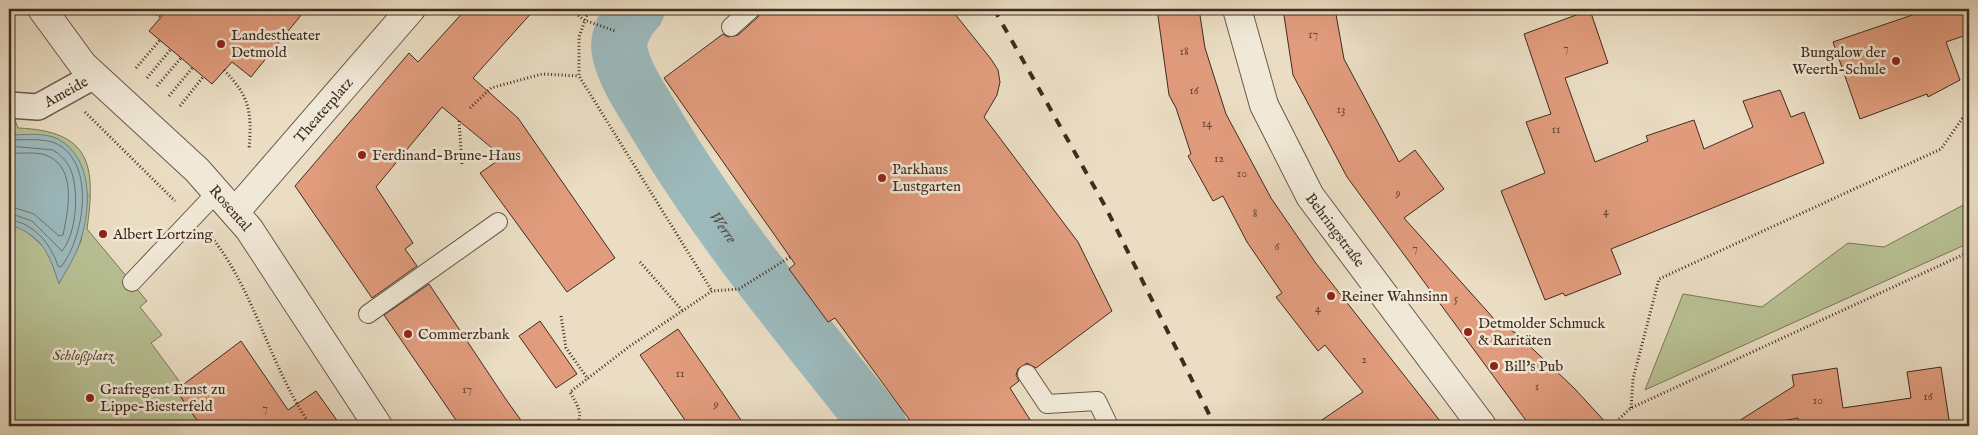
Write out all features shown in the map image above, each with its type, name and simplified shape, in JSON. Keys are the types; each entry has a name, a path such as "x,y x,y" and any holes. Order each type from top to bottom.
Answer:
{"street":[{"name":"Theaterplatz","path":"226,202 411,9"},
{"name":"Behringstraße","path":"1236,9 1264,105 1310,196 1482,426"},
{"name":"Rosental","path":"48,12 83,65 197,170 261,245 378,426"},
{"name":"Ameide","path":"9,105 38,107 94,76"}],"lane":[{"path":"731,27 751,9"},
{"path":"132,282 192,218 226,202"},
{"path":"368,314 498,222"},
{"path":"1028,374 1047,404 1097,401 1109,426"}],"path":[{"path":"147,9 161,17"},
{"path":"570,9 584,20 614,31"},
{"path":"589,9 579,37 579,76 712,290"},
{"path":"136,68 160,40"},
{"path":"147,78 171,49"},
{"path":"158,86 181,58"},
{"path":"169,96 193,67"},
{"path":"224,70 239,86 250,107 251,124 248,153"},
{"path":"470,108 491,88 542,74 579,76"},
{"path":"180,106 204,77"},
{"path":"65,92 211,235 234,267 293,401 311,426"},
{"path":"1631,408 1634,379 1659,279 1941,149 1969,109"},
{"path":"459,121 462,164"},
{"path":"1611,426 1631,408 1969,252"},
{"path":"576,426 580,419 580,409 570,392 712,290 740,289 790,257"},
{"path":"640,262 682,310"},
{"path":"561,316 566,348 588,379"}],"green space":[{"name":"Schloßplatz","path":"9,114 13,114 18,128 61,136 74,144 83,156 88,170 90,187 87,229 147,301 140,307 162,335 151,343 182,385 176,390 201,426 9,426 9,224 25,230 48,251 59,283 81,241 88,195 58,139 47,136 9,135"},
{"path":"1969,202 1969,243 1645,390 1683,294 1762,307 1848,243 1884,247"}],"water":[{"path":"9,135 40,135 58,139 69,147 78,158 83,171 86,184 87,213 77,251 59,284 43,247 30,234 9,224"}],"building":[{"name":"Landestheater Detmold","path":"168,9 306,9 251,77 232,62 212,84 149,31"},
{"name":"Ferdinand-Brune-Haus","path":"466,9 535,9 473,78 518,118 615,258 567,292 480,173 503,157 442,107 376,187 413,243 405,249 417,266 372,298 295,186 409,53 418,62"},
{"name":"Parkhaus Lustgarten","path":"761,9 951,9 991,59 998,70 1000,82 997,95 984,117 1078,242 1112,311 1036,368 1027,363 1018,369 1016,375 1019,381 1010,388 1034,426 914,426 835,318 828,322 789,269 795,264 664,78 723,34 728,37 738,35 758,17"},
{"path":"1157,9 1199,9 1205,48 1226,114 1271,198 1315,262 1444,426 1313,426 1363,392 1325,345 1318,351 1276,297 1282,293 1247,242 1223,196 1213,201 1188,156 1191,154 1176,108 1169,95"},
{"path":"1283,9 1335,9 1344,59 1399,162 1415,150 1444,189 1404,218 1495,320 1517,334 1574,388 1609,426 1530,426 1347,177 1293,75"},
{"name":"Bungalow der Weerth-Schule","path":"1930,9 1969,9 1969,34 1946,42 1960,80 1928,97 1927,94 1860,119 1833,42"},
{"path":"1590,10 1608,63 1565,78 1595,162 1648,141 1646,136 1694,120 1704,149 1753,127 1743,101 1780,90 1791,117 1804,112 1824,163 1611,249 1621,274 1565,296 1563,293 1545,300 1501,191 1545,173 1526,122 1551,114 1524,34"},
{"path":"429,284 525,426 460,426 384,315"},
{"path":"540,321 577,374 556,388 519,336"},
{"path":"678,329 745,426 689,426 640,355"},
{"path":"241,341 288,410 316,391 341,426 201,426 176,390"},
{"path":"1941,367 1950,426 1800,426 1798,418 1755,426 1731,426 1794,386 1792,375 1837,368 1843,408 1911,398 1907,372"}],"waterway":[{"name":"Werre","path":"637,9 623,29 619,47 626,72 636,91 682,166 735,242 879,426"}],"railway":[{"path":"994,9 1105,206 1215,426"}],"place":[{"name":"Landestheater Detmold","path":"221,44"},
{"name":"Bungalow der Weerth-Schule","path":"1896,61"},
{"name":"Ferdinand-Brune-Haus","path":"362,155"},
{"name":"Parkhaus Lustgarten","path":"882,178"},
{"name":"Albert Lortzing","path":"103,234"},
{"name":"Reiner Wahnsinn","path":"1331,296"},
{"name":"Detmolder Schmuck & Raritäten","path":"1468,332"},
{"name":"Commerzbank","path":"408,334"},
{"name":"Bill's Pub","path":"1494,366"},
{"name":"Grafregent Ernst zu Lippe-Biesterfeld","path":"90,398"}]}
